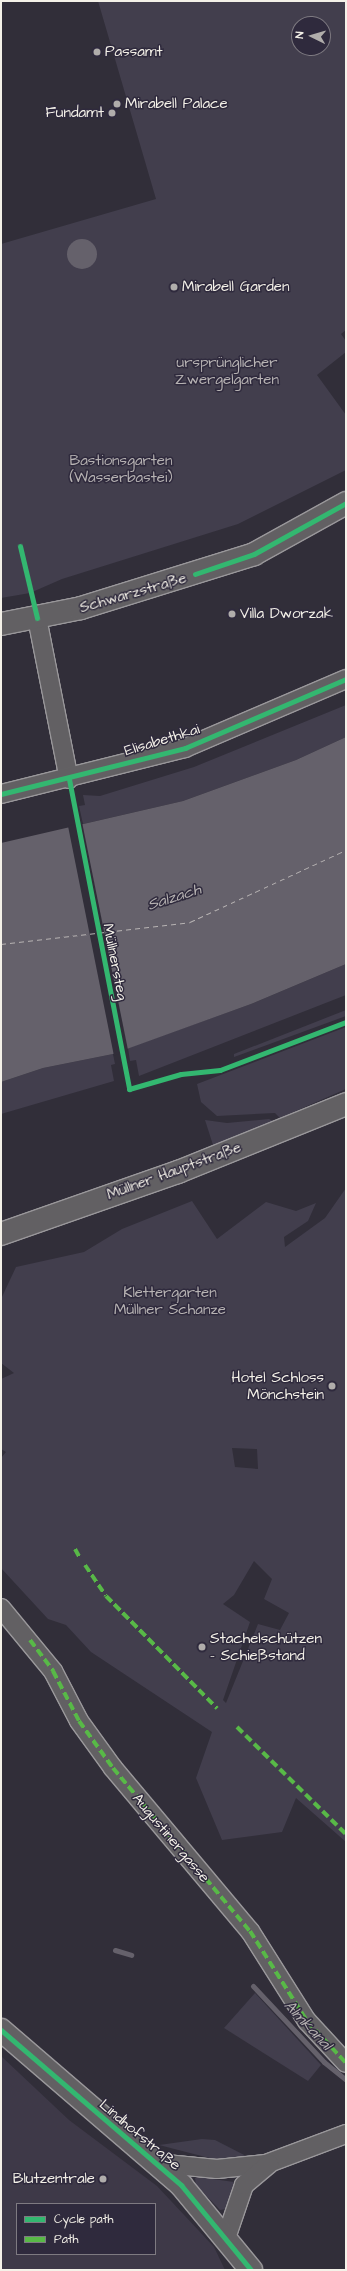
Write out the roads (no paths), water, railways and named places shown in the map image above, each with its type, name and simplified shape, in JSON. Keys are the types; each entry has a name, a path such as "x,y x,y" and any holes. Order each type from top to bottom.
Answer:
{"street":[{"name":"Schwarzstraße","path":"1,624 36,618 109,601 254,554 346,503"},
{"path":"36,618 69,779"},
{"name":"Elisabethkai","path":"1,794 69,779 185,748 346,679"},
{"name":"Müllner Hauptstraße","path":"1,1234 178,1172 346,1104"},
{"name":"Augustinergasse","path":"1,1608 30,1640 52,1671 79,1721 113,1768 250,1931 307,2021 346,2063"},
{"name":"Lindhofstraße","path":"1,2030 181,2185 251,2270"},
{"path":"156,2163 217,2169 272,2162 346,2134"},
{"path":"226,2238 244,2185 272,2162"}],"water":[{"path":"82,239 88,240 96,248 96,260 88,268 82,269 76,268 68,260 67,254 68,248 76,240"},
{"name":"Salzach","path":"346,737 346,964 251,1004 113,1054 43,1068 1,1082 1,843 183,801 296,760"}],"waterway":[{"name":"Almkanal","path":"115,1950 131,1955"},
{"name":"Almkanal","path":"253,1986 324,2062 346,2080"}],"place":[{"name":"Passamt","path":"97,52"},
{"name":"Mirabell Palace","path":"117,104"},
{"name":"Fundamt","path":"112,113"},
{"name":"Mirabell Garden","path":"174,287"},
{"name":"Villa Dworzak","path":"232,614"},
{"name":"Hotel Schloss Mönchstein","path":"332,1386"},
{"name":"Stachelschützen - Schießstand","path":"202,1647"},
{"name":"Blutzentrale","path":"103,2179"}],"park label":[{"name":"ursprünglicher Zwergelgarten","path":"227,370"},
{"name":"Bastionsgarten (Wasserbastei)","path":"121,468"},
{"name":"Klettergarten Müllner Schanze","path":"170,1300"}]}
